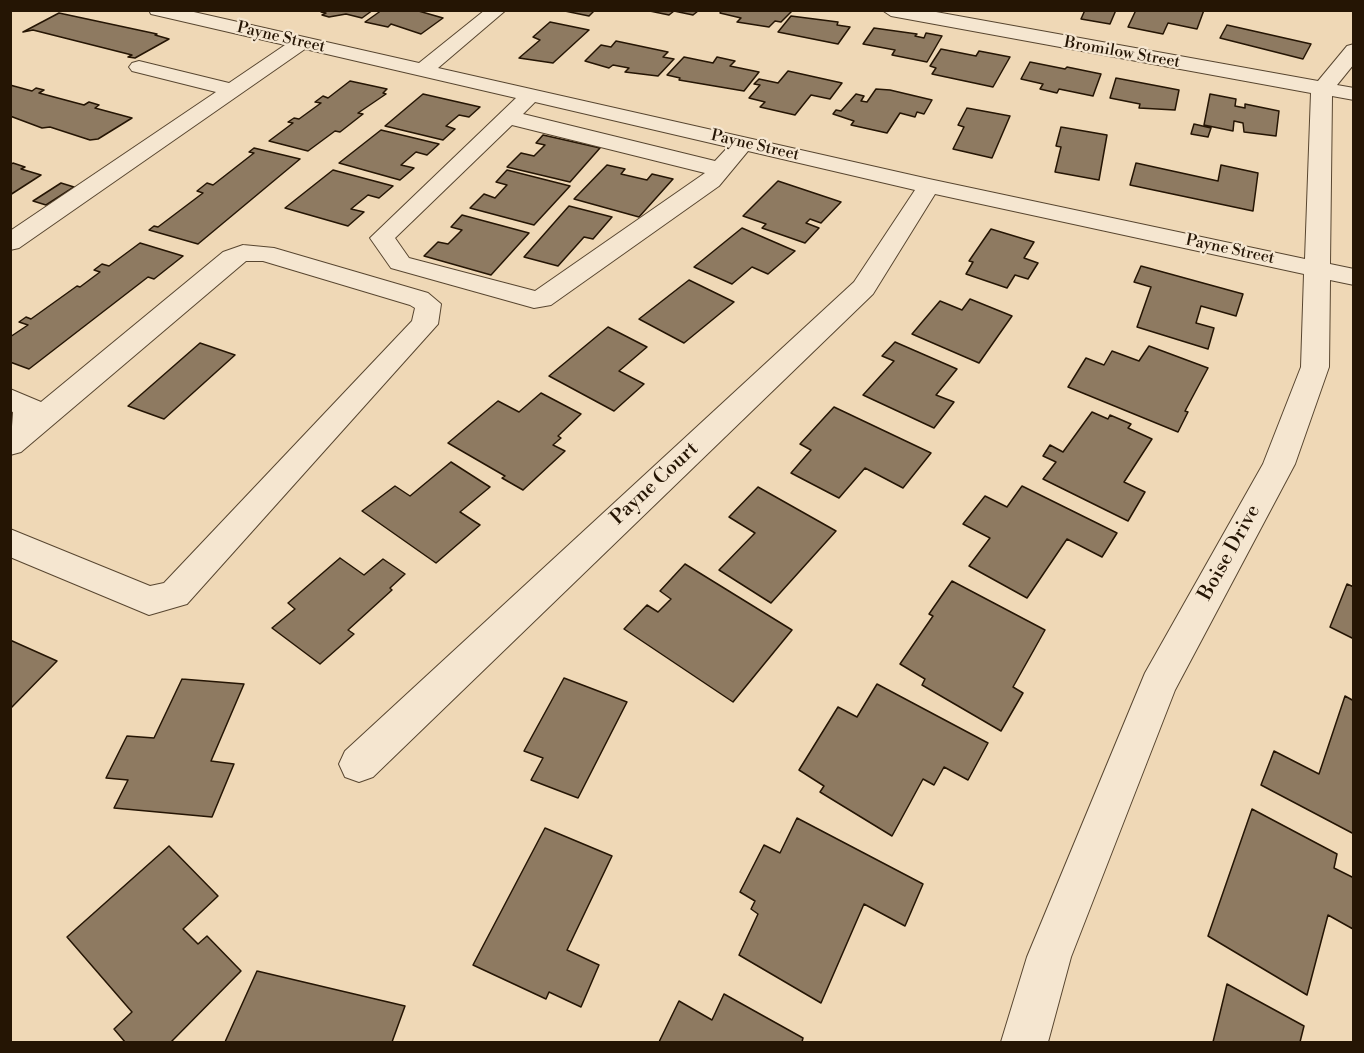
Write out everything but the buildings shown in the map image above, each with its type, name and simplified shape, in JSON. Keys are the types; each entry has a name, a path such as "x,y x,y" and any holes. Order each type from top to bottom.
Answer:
{"street":[{"name":"Payne Street","path":"158,10 929,186 1353,277"},
{"path":"423,70 497,10"},
{"name":"Bromilow Street","path":"891,10 1338,92"},
{"path":"10,243 301,43"},
{"path":"1338,92 1353,50"},
{"path":"139,67 232,90"},
{"name":"Boise Drive","path":"1025,1042 1049,957 1158,685 1279,464 1315,368 1316,269 1338,92"},
{"path":"531,95 385,234 382,238 400,263 534,300 542,299 711,181 743,143"},
{"path":"507,117 722,170"},
{"name":"Payne Court","path":"359,764 864,288 929,186"},
{"path":"10,542 149,601 175,594 424,324 428,304 419,298 265,253 243,253 232,257 15,436"},
{"path":"10,399 28,406 15,436"}]}
